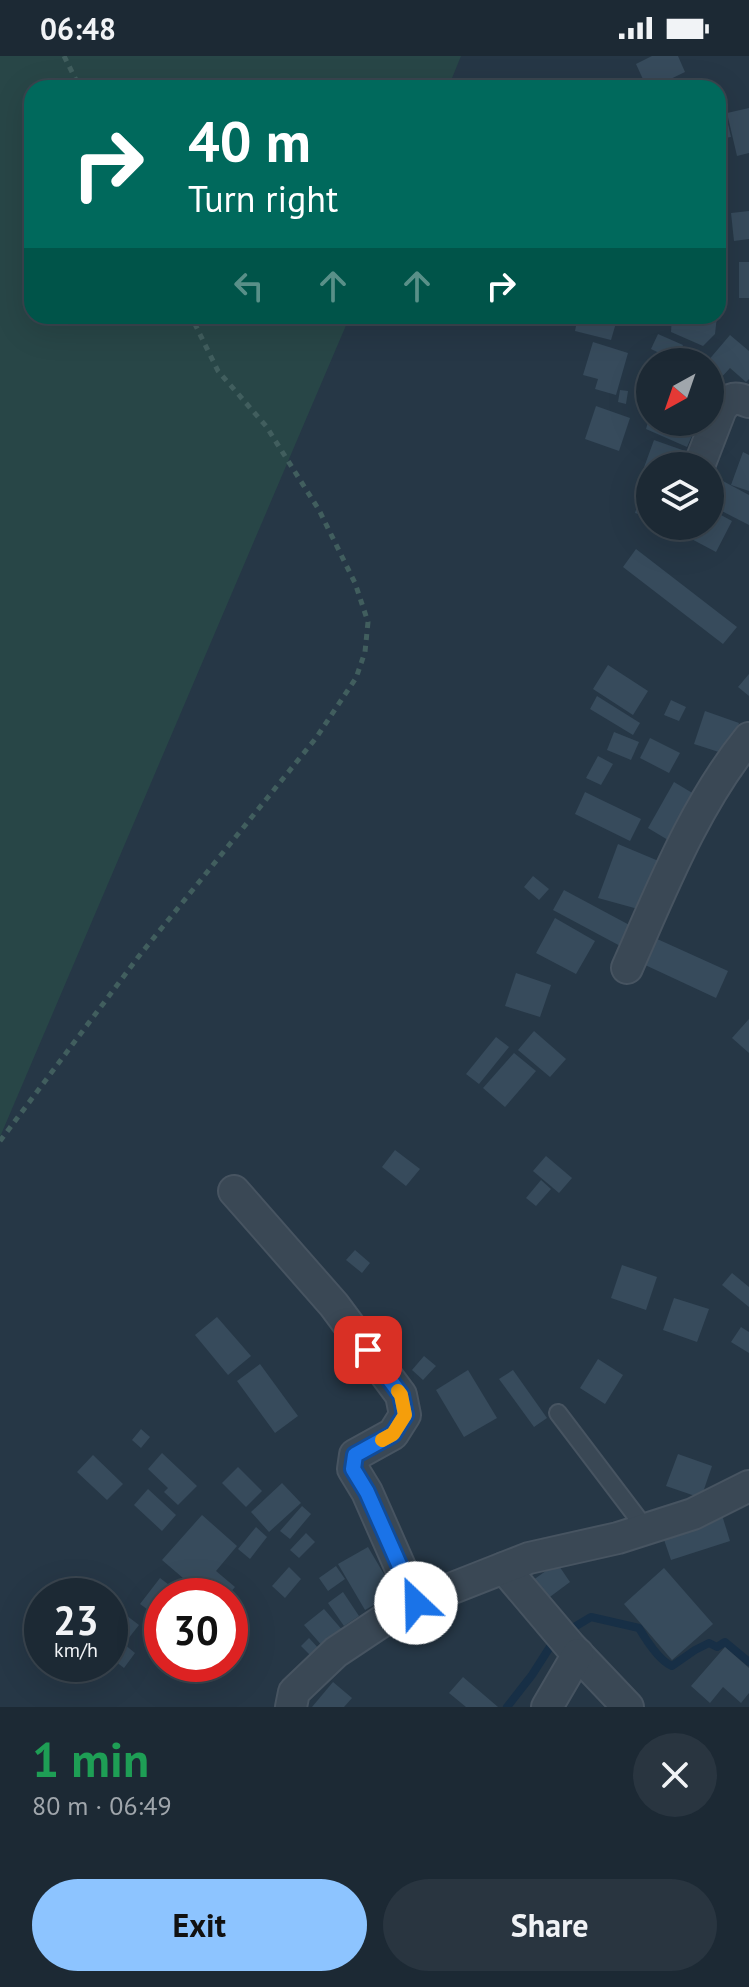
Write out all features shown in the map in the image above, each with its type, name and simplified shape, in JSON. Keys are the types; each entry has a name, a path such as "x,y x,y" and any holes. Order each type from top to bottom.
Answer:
{"street":[{"path":"704,452 727,401 736,398 749,402"},
{"path":"627,968 679,852 708,799 749,738"},
{"path":"234,1191 334,1305 401,1395 405,1415 393,1434 355,1455 353,1469 367,1492 416,1603"},
{"path":"291,1707 294,1692 336,1652 402,1608 529,1558 618,1538 693,1514 749,1486"},
{"path":"504,1568 628,1707"},
{"path":"547,1707 567,1642"}],"lane":[{"path":"558,1413 646,1529"}],"path":[{"path":"64,56 76,80"},
{"path":"0,1141 139,956 316,738 356,678 365,652 368,622 355,583 319,510 266,426 218,371 195,324"}],"green space":[{"path":"0,56 461,56 451,80 24,80 24,324 347,324 0,1137"}],"building":[{"path":"652,56 678,56 685,72 668,80 643,80 636,64"},
{"path":"749,108 749,153 737,156 727,113"},
{"path":"726,116 731,137 726,138"},
{"path":"749,211 749,239 734,241 731,213"},
{"path":"739,262 749,262 749,298 739,298"},
{"path":"576,324 616,324 611,340 575,331"},
{"path":"672,324 716,324 715,334 703,346 671,332"},
{"path":"658,334 683,345 682,348 651,348"},
{"path":"730,335 749,351 749,379 746,382 730,368 724,375 724,348 719,348"},
{"path":"593,342 628,353 616,395 595,389 598,379 583,375"},
{"path":"620,390 628,391 626,404 618,402"},
{"path":"596,406 630,418 619,451 585,439"},
{"path":"662,436 692,436 687,447"},
{"path":"654,440 688,452 650,452"},
{"path":"743,452 749,455 749,491 731,485"},
{"path":"724,482 749,495 749,525 724,512"},
{"path":"724,517 732,521 724,536"},
{"path":"693,540 722,540 716,552"},
{"path":"636,549 737,627 723,644 623,567"},
{"path":"608,665 648,691 633,715 593,689"},
{"path":"749,674 749,696 738,687"},
{"path":"597,696 640,723 633,735 590,709"},
{"path":"671,700 686,707 679,721 664,715"},
{"path":"705,711 739,723 728,755 694,744"},
{"path":"614,732 639,742 631,760 607,750"},
{"path":"650,738 680,753 669,773 640,758"},
{"path":"598,756 613,764 601,785 586,778"},
{"path":"674,782 699,797 673,843 648,828"},
{"path":"585,792 641,819 630,841 575,814"},
{"path":"618,844 661,862 638,909 598,898"},
{"path":"533,876 549,889 539,900 524,887"},
{"path":"564,890 635,928 624,948 553,910"},
{"path":"555,918 595,941 576,974 536,953"},
{"path":"655,938 728,971 716,998 643,964"},
{"path":"516,973 551,985 540,1017 505,1006"},
{"path":"749,1019 749,1053 732,1038"},
{"path":"534,1031 566,1059 550,1077 518,1050"},
{"path":"496,1037 509,1047 479,1084 466,1074"},
{"path":"514,1053 536,1071 505,1107 483,1088"},
{"path":"395,1150 420,1169 406,1186 382,1167"},
{"path":"546,1156 572,1178 559,1193 533,1171"},
{"path":"541,1180 551,1189 536,1206 526,1198"},
{"path":"355,1250 370,1263 362,1273 346,1260"},
{"path":"622,1265 657,1277 646,1310 611,1298"},
{"path":"732,1273 749,1287 749,1307 722,1285"},
{"path":"674,1298 709,1309 697,1342 663,1330"},
{"path":"217,1317 251,1356 228,1375 195,1335"},
{"path":"741,1327 749,1332 749,1353 731,1342"},
{"path":"424,1356 436,1366 423,1380 412,1370"},
{"path":"598,1359 623,1375 605,1404 580,1388"},
{"path":"260,1364 298,1416 275,1433 237,1381"},
{"path":"468,1370 497,1418 464,1437 436,1390"},
{"path":"513,1370 547,1418 534,1427 499,1379"},
{"path":"141,1429 150,1437 141,1448 132,1440"},
{"path":"162,1453 197,1486 178,1505 164,1492 168,1488 148,1469"},
{"path":"678,1454 712,1466 701,1498 666,1486"},
{"path":"93,1455 123,1484 107,1500 77,1472"},
{"path":"238,1467 262,1491 246,1507 222,1483"},
{"path":"282,1483 301,1503 269,1532 251,1512"},
{"path":"148,1489 176,1515 162,1531 134,1505"},
{"path":"302,1506 311,1514 290,1539 280,1531"},
{"path":"202,1515 237,1546 216,1571 224,1578 183,1578 162,1560"},
{"path":"722,1515 730,1541 671,1560 662,1534"},
{"path":"256,1527 267,1537 250,1559 238,1549"},
{"path":"306,1533 315,1542 299,1558 290,1550"},
{"path":"368,1547 395,1593 365,1610 338,1564"},
{"path":"557,1563 570,1582 543,1602 529,1583"},
{"path":"336,1566 345,1579 328,1591 319,1578"},
{"path":"289,1567 301,1579 285,1598 272,1586"},
{"path":"664,1568 713,1624 672,1660 624,1604"},
{"path":"343,1592 359,1616 344,1626 328,1603"},
{"path":"324,1609 344,1632 324,1648 304,1625"},
{"path":"128,1617 139,1625 128,1639"},
{"path":"309,1638 321,1651 313,1658 301,1646"},
{"path":"128,1647 135,1653 128,1663"},
{"path":"725,1647 749,1668 749,1693 741,1703 723,1687 710,1703 691,1686"},
{"path":"463,1677 498,1707 466,1707 449,1693"},
{"path":"333,1682 352,1698 344,1707 312,1707"}],"waterway":[{"path":"566,1632 591,1617 639,1628 658,1655 672,1666 709,1643 717,1647 725,1642 749,1662"},
{"path":"507,1707 555,1639"}],"slow traffic":[{"path":"382,1440 393,1434 405,1415 398,1391"}],"route":[{"path":"368,1350 401,1395 405,1415 393,1434 355,1455 353,1469 367,1492 416,1603"}]}
